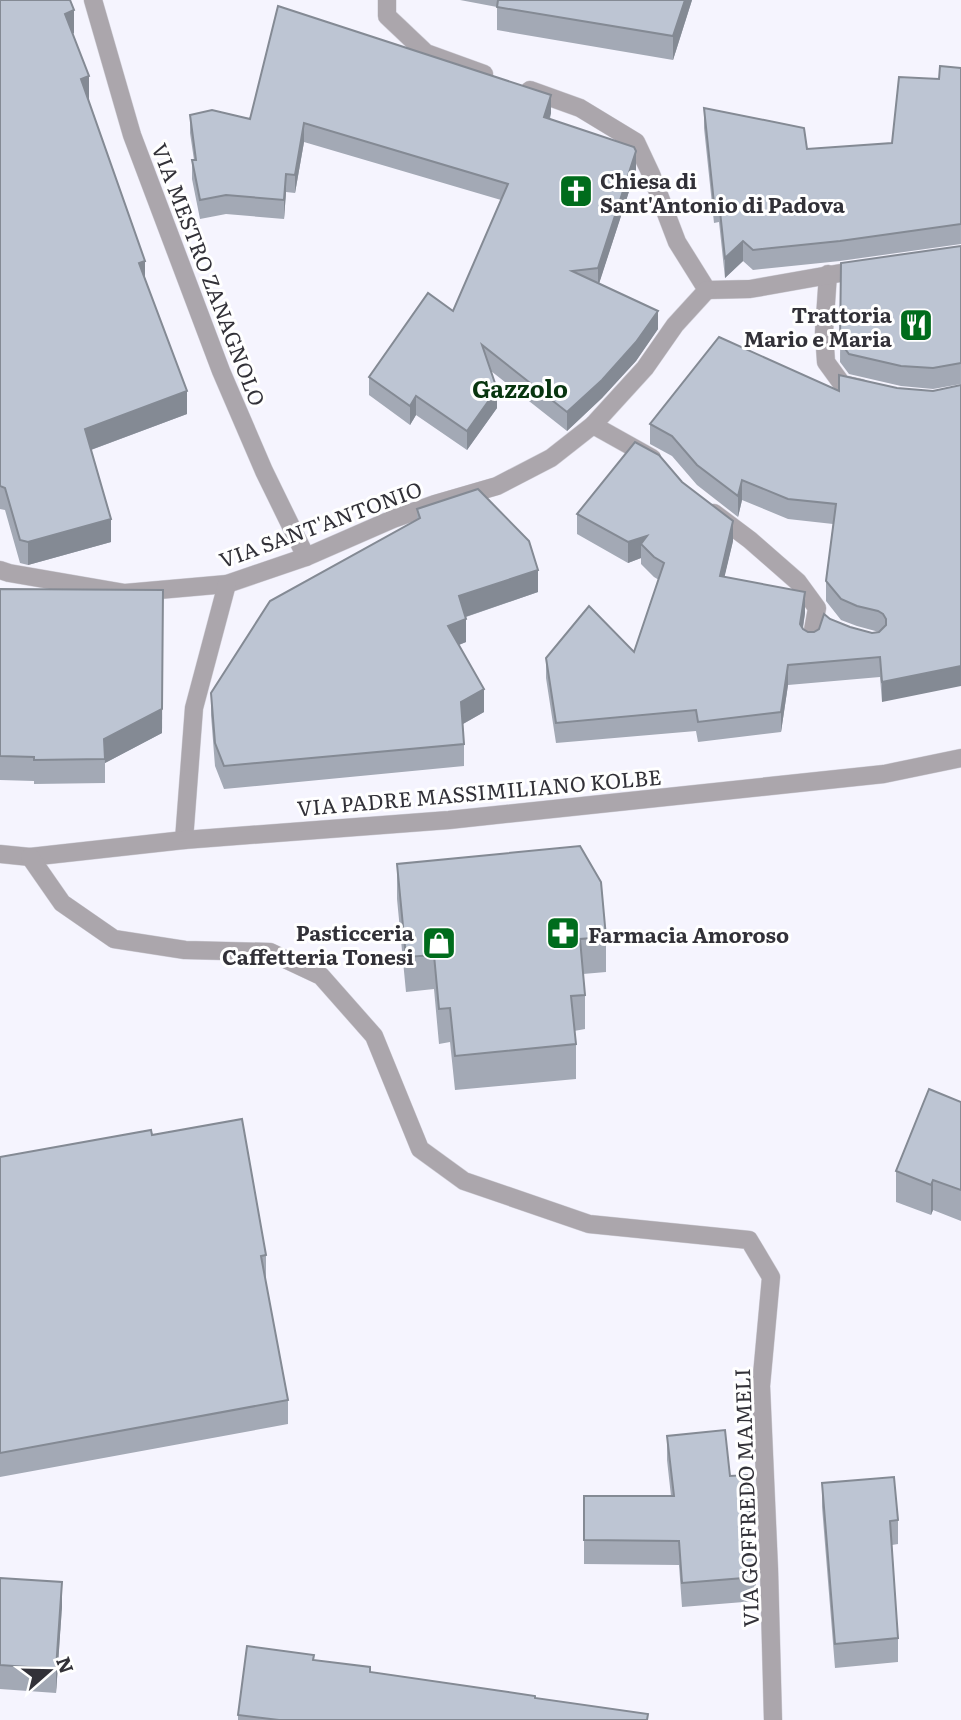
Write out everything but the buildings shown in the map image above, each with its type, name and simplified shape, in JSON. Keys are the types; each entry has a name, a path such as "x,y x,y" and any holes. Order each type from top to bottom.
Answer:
{"street":[{"name":"VIA MESTRO ZANAGNOLO","path":"93,0 132,135 221,371 264,471 306,556"},
{"path":"387,0 387,16 426,53 580,108 636,142 677,242 708,290 750,289 875,267"},
{"path":"828,274 825,362 842,384 876,392"},
{"name":"VIA SANT'ANTONIO","path":"0,570 125,593 227,584 306,556 393,519 497,486 551,458 593,425 645,368 675,325 708,290"},
{"path":"593,425 666,466"},
{"path":"699,501 750,540 798,582 834,629"},
{"path":"184,840 194,708 227,584"},
{"path":"811,641 817,608"},
{"name":"VIA PADRE MASSIMILIANO KOLBE","path":"0,854 30,857 184,840 449,820 884,774 961,758"},
{"name":"VIA GOFFREDO MAMELI","path":"30,857 62,903 114,939 185,950 270,952 321,976 374,1036 420,1149 464,1181 589,1224 749,1240 771,1277 761,1386 773,1720"}],"place":[{"name":"Chiesa di Sant'Antonio di Padova","path":"576,191"},
{"name":"Trattoria Mario e Maria","path":"916,325"},
{"name":"Farmacia Amoroso","path":"563,933"},
{"name":"Pasticceria Caffetteria Tonesi","path":"439,943"}],"district":[{"name":"Gazzolo","path":"520,387"}]}
